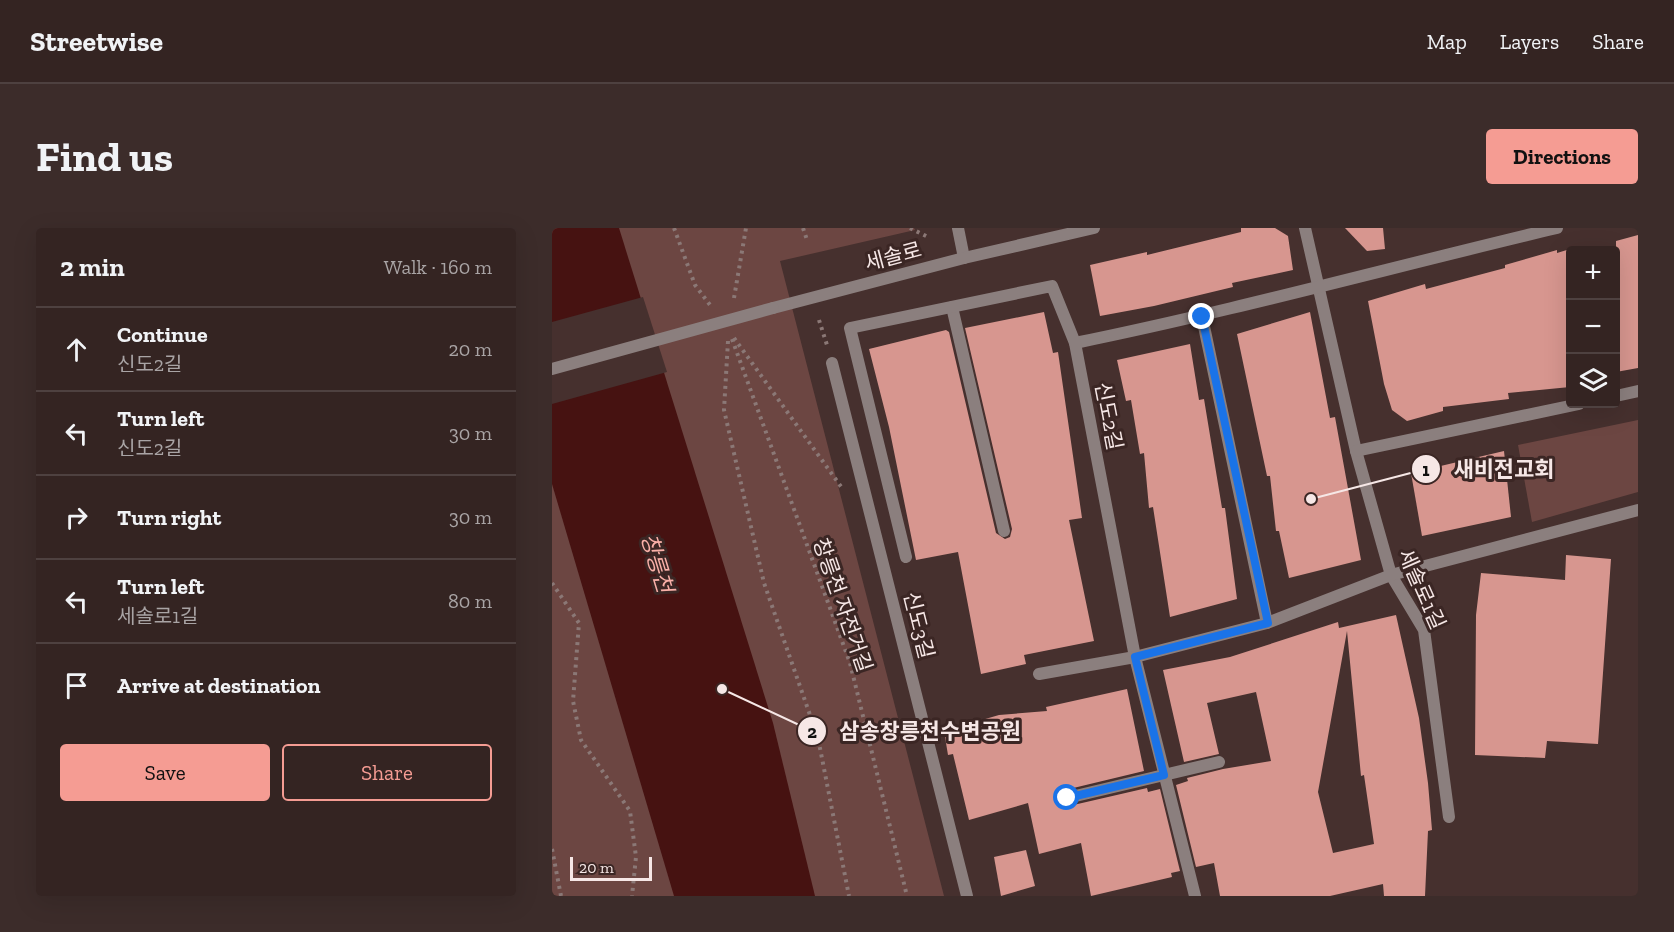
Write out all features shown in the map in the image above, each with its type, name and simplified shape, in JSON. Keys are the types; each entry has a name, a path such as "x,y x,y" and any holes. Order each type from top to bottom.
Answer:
{"street":[{"path":"958,228 963,258"},
{"name":"세솔로","path":"552,369 963,258 1094,228"},
{"name":"세솔로1길","path":"1305,228 1356,451 1391,575 1424,630 1449,817"},
{"path":"1075,343 1202,317 1317,285 1557,228"},
{"name":"신도2길","path":"906,557 850,328 1052,286 1075,343 1135,657 1195,896"},
{"path":"952,307 1004,531"},
{"path":"1202,317 1268,623"},
{"name":"신도3길","path":"832,363 967,896"},
{"path":"1620,395 1638,391"},
{"path":"1356,451 1566,407"},
{"path":"1039,674 1135,657 1268,623 1391,575 1638,510"},
{"path":"1067,798 1219,762"}],"path":[{"path":"674,228 695,285 715,312"},
{"path":"733,308 746,228"},
{"path":"803,228 807,240"},
{"path":"910,228 928,237"},
{"path":"819,320 832,363"},
{"path":"729,330 844,491"},
{"path":"729,330 724,411 764,583 819,738 849,896"},
{"name":"창릉천 자전거길","path":"729,330 850,663 907,896"},
{"path":"552,583 579,623 573,701 581,740 630,812 636,857 632,896"},
{"path":"552,849 561,896"}],"shaded area":[{"path":"552,228 914,228 915,230 780,261 944,896 552,896"},
{"path":"1638,420 1638,492 1532,522 1518,445"}],"water":[{"name":"창릉천","path":"552,228 619,228 773,723 815,896 674,896 552,484"}],"pier":[{"path":"643,297 667,372 552,404 552,322"}],"building":[{"path":"1241,228 1275,228 1288,236 1293,270 1232,283 1233,287 1154,306 1100,316 1090,265 1147,252 1147,255 1241,232"},
{"path":"1345,228 1383,228 1385,249 1367,251"},
{"path":"1638,235 1638,368 1620,371 1620,246 1616,246 1616,241"},
{"path":"1557,250 1557,253 1566,250 1566,387 1508,393 1509,399 1443,407 1443,411 1407,421 1392,410 1384,384 1368,301 1425,284 1426,289 1505,268 1505,265"},
{"path":"1044,312 1053,353 1058,352 1082,518 1069,520 1094,641 1024,655 1026,664 981,674 958,552 916,560 889,427 869,349 946,330 949,332 996,533 1005,539 1010,537 1012,529 965,328"},
{"path":"1310,312 1330,418 1335,417 1361,560 1289,578 1279,531 1276,531 1270,476 1267,476 1237,334"},
{"path":"1190,344 1199,400 1204,399 1222,508 1225,508 1237,599 1170,617 1153,507 1149,508 1144,453 1140,454 1131,400 1126,401 1117,360"},
{"path":"1504,451 1511,517 1422,536 1411,473"},
{"path":"1566,555 1611,559 1598,744 1547,741 1545,758 1475,755 1476,615 1481,573 1565,580"},
{"path":"1396,615 1419,718 1428,783 1432,830 1428,831 1425,896 1384,896 1383,884 1330,896 1220,896 1214,863 1196,867 1176,785 1188,781 1187,778 1271,761 1256,692 1207,703 1219,754 1184,762 1163,670 1230,657 1338,622 1339,628","holes":["1347,631 1361,776 1364,775 1374,844 1333,853 1318,792"]},
{"path":"1127,689 1144,771 1065,790 1059,795 1059,800 1069,806 1147,788 1148,792 1160,789 1180,871 1171,873 1172,877 1091,896 1081,843 1039,854 1028,803 969,820 953,754 948,755 944,731 999,715 1047,711 1046,707"},
{"path":"1026,850 1035,886 1001,896 994,857"}],"place":[{"name":"새비전교회","path":"1311,499"},
{"name":"삼송창릉천수변공원","path":"722,689"}],"route":[{"path":"1067,798 1164,775 1135,657 1268,623 1202,317"}]}
